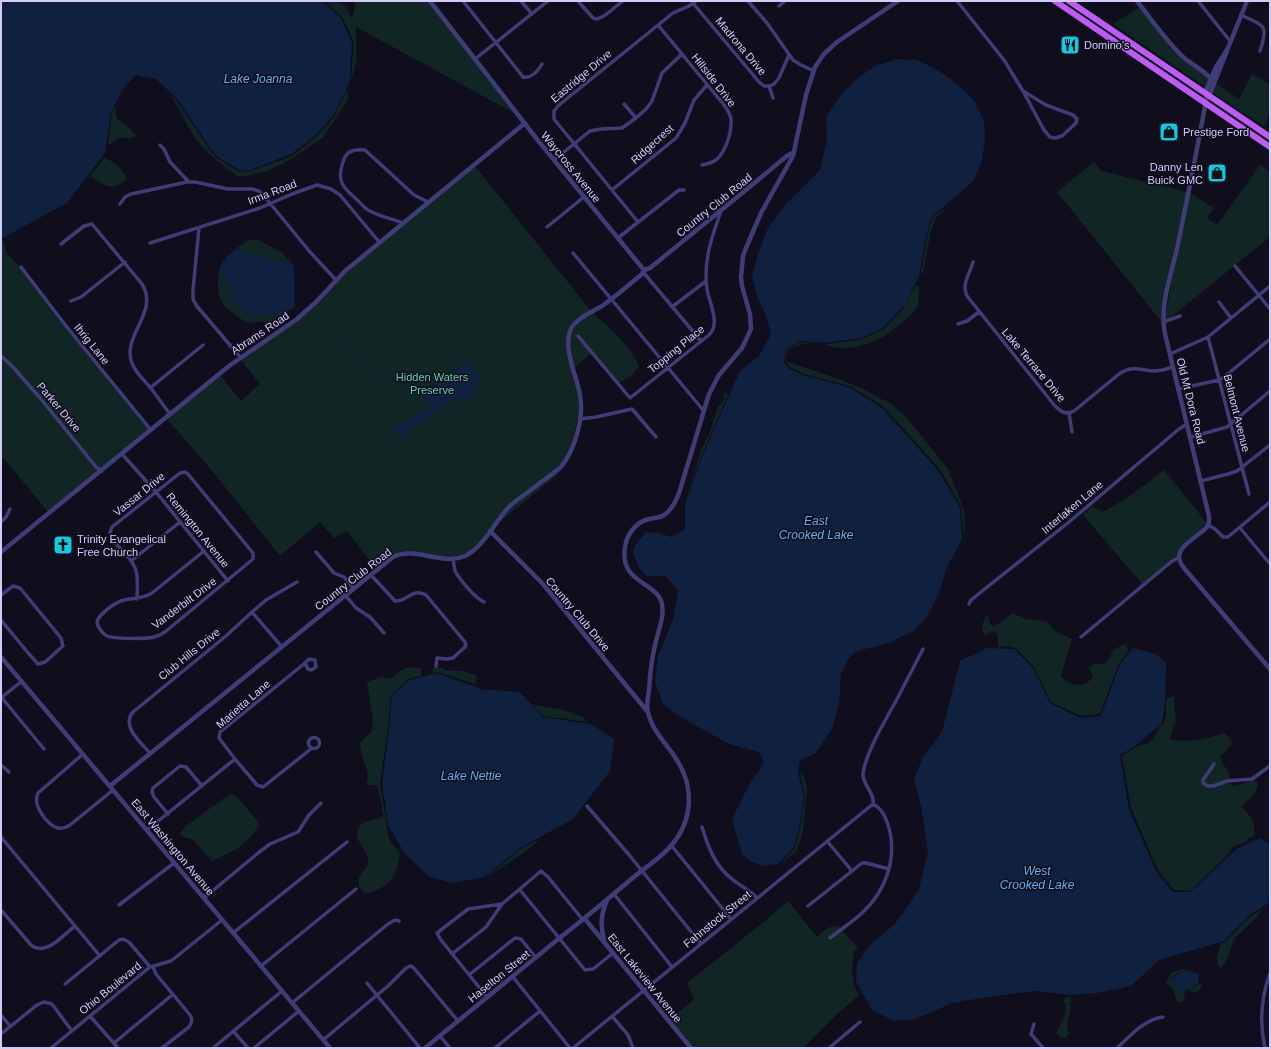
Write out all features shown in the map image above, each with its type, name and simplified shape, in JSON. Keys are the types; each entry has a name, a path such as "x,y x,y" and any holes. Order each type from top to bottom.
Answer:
{"main road":[{"path":"1055,1 1270,147"},
{"path":"1069,1 1270,137"},
{"path":"1066,9 1087,13"},
{"path":"1080,18 1100,22"}],"street":[{"name":"Waycross Avenue","path":"430,1 554,160 701,341"},
{"path":"463,1 523,77 528,78 532,76 539,70 542,64"},
{"path":"521,1 532,14"},
{"path":"475,59 548,1"},
{"path":"578,1 593,18 597,20 623,1"},
{"path":"748,1 767,23 795,61 814,70"},
{"path":"780,6 785,1"},
{"path":"648,712 652,660 663,618 663,610 662,603 656,593 640,582 630,572 625,559 626,545 634,528 644,520 664,515 676,501 703,410 714,384 742,348 748,337 752,322 742,286 741,277 743,256 761,213 794,152 806,95 814,70 819,60 829,49 898,1"},
{"path":"957,1 1004,60 1044,130 1050,137 1055,138 1062,136 1076,123 1076,119 1073,115 1046,105 1023,91"},
{"path":"1137,1 1172,45 1185,58 1211,78"},
{"path":"1198,1 1230,41"},
{"path":"1207,95 1211,78 1228,51 1230,41 1247,1"},
{"name":"Madrona Drive","path":"694,2 759,82 764,86 774,84 779,78 789,54"},
{"name":"Eastridge Drive","path":"638,222 554,119 554,110 673,13 694,2"},
{"path":"1241,15 1260,24 1264,28 1265,34 1260,51"},
{"name":"Hillside Drive","path":"658,25 729,114 731,126 720,156 714,161 702,165"},
{"path":"554,160 590,131 622,128 636,118 652,101 662,72 682,54"},
{"path":"1207,95 1219,66"},
{"name":"Ridgecrest","path":"612,190 676,138 683,128 694,100 700,91 707,85"},
{"path":"769,86 773,98"},
{"name":"Old Mt Dora Road","path":"1207,95 1184,215 1165,301 1163,322 1190,438 1209,509 1208,525"},
{"path":"624,104 636,118"},
{"name":"Abrams Road","path":"1,552 240,357 297,319 316,302 336,280 428,202 525,123"},
{"path":"160,144 170,162 189,182"},
{"path":"403,223 370,211 345,188 340,181 340,176 344,158 349,152 355,150 365,150 414,195 428,202"},
{"name":"Country Club Road","path":"112,788 150,753 393,557 408,553 453,559 468,554 490,532 511,505 561,467 571,450 580,419 580,396 570,357 569,336 572,328 578,321 611,299 787,156 794,152"},
{"path":"120,204 125,197 131,194 189,182 200,182 228,189 252,189 262,193 310,252 336,280"},
{"name":"Irma Road","path":"150,243 200,228 320,185 340,195 380,243"},
{"path":"618,238 679,190 684,190"},
{"path":"547,227 584,197"},
{"name":"Topping Place","path":"578,336 630,398 712,332 715,327 706,281 708,251 721,211"},
{"path":"61,244 84,226 91,224 125,262 142,284 146,294 146,308 131,343 130,353 133,366 170,414"},
{"path":"200,228 193,290 195,303 240,357"},
{"path":"573,253 703,410"},
{"path":"71,301 81,297 125,262"},
{"name":"Lake Terrace Drive","path":"973,262 964,289 966,296 1055,406 1062,412 1069,413 1077,409 1119,374 1127,370 1135,368 1157,370 1173,367"},
{"path":"1235,266 1270,309"},
{"name":"Ihrig Lane","path":"21,267 66,326 151,430"},
{"path":"672,307 706,281"},
{"path":"1170,354 1208,337 1270,286"},
{"path":"1219,302 1232,318"},
{"path":"958,324 967,321 979,312"},
{"path":"1163,322 1180,316"},
{"name":"Belmont Avenue","path":"1208,337 1249,494"},
{"path":"1178,389 1219,380 1270,339"},
{"path":"150,388 203,345"},
{"name":"Parker Drive","path":"1,356 13,367 41,399 96,467 102,471"},
{"path":"1190,438 1227,427 1270,391"},
{"path":"580,419 632,409 656,437"},
{"path":"1069,413 1072,432"},
{"name":"Interlaken Lane","path":"969,604 1179,429 1187,424"},
{"path":"1202,481 1228,474 1241,468 1270,445"},
{"name":"Remington Avenue","path":"122,454 156,492 228,581"},
{"name":"Vassar Drive","path":"137,599 136,571 131,561 112,537 110,532 112,527 178,474 185,472"},
{"name":"Vanderbilt Drive","path":"185,472 254,555 252,561 165,632 158,636 149,638 113,637 104,633 97,624 99,618 119,602 137,599 152,593 204,551"},
{"path":"1081,637 1171,562 1178,558 1182,549 1208,525 1215,529 1224,538 1228,537 1270,503"},
{"path":"1,522 6,517 10,509"},
{"path":"131,561 180,522"},
{"path":"1240,528 1270,564"},
{"name":"Country Club Drive","path":"490,532 542,584 648,712"},
{"path":"316,552 334,573 344,577 354,589"},
{"path":"1178,558 1180,564 1270,669"},
{"path":"453,559 454,568 457,574 475,597 484,602"},
{"path":"371,575 395,601 402,600 415,592 420,592 426,595 465,642 466,646 453,658 447,660 437,658 436,666"},
{"name":"Club Hills Drive","path":"150,753 131,730 128,723 131,715 226,636 236,625 266,600 297,582"},
{"path":"1,595 14,586 20,588 61,638 63,646 45,662 38,664 1,620"},
{"path":"346,596 356,608 370,617 384,634"},
{"path":"252,612 282,648"},
{"path":"1,630 6,625"},
{"path":"830,938 870,905 883,885 889,869 892,846 889,829 880,809 873,804 873,797 863,780 865,766 886,719 923,649"},
{"name":"East Washington Avenue","path":"1,657 330,1048"},
{"name":"Marietta Lane","path":"305,663 220,732 219,738 257,785 263,787 312,748"},
{"path":"22,681 1,698 44,749"},
{"name":"Haselton Street","path":"426,1048 642,871 679,836 686,820 688,807 688,785 681,766 654,727 648,712"},
{"path":"83,754 38,793 36,804 40,811 54,826 64,828 70,825 112,788"},
{"path":"147,830 235,759"},
{"path":"1214,764 1203,780 1203,783 1208,786 1213,786 1227,781 1252,779 1270,766"},
{"path":"1,765 9,772"},
{"path":"168,814 154,797 152,792 153,788 180,766 186,767 202,786"},
{"path":"204,898 270,844 298,832 309,815 321,803"},
{"name":"Fahnstock Street","path":"572,1048 873,804"},
{"path":"587,806 612,834 701,944"},
{"path":"702,827 715,860 729,878 749,890 757,898"},
{"path":"1,837 100,956"},
{"path":"827,841 852,871"},
{"path":"233,933 347,842"},
{"path":"671,845 731,919"},
{"path":"118,905 174,863"},
{"path":"808,906 859,865 864,863 889,869"},
{"name":"East Lakeview Avenue","path":"520,890 541,872 548,877 605,943 691,1048"},
{"path":"261,966 356,889"},
{"path":"452,954 486,927 502,904 520,890 583,969 593,969 613,953"},
{"path":"614,894 672,967"},
{"path":"605,943 600,922 602,912 608,899"},
{"path":"487,997 441,940 438,933 468,909 502,904"},
{"path":"1,910 35,948 41,949 49,946 75,926"},
{"name":"Ohio Boulevard","path":"51,1048 151,967 171,961 222,920"},
{"path":"292,1003 388,924 394,920 399,920"},
{"path":"469,975 515,938 521,939 536,958"},
{"path":"65,984 119,940 126,940 151,967 190,1015 192,1022 189,1027 162,1048"},
{"path":"323,1040 377,996 406,968 410,966 413,967 421,976 458,1021"},
{"path":"1265,1048 1262,1033 1262,1001 1270,973"},
{"path":"513,976 540,1011 572,1048"},
{"path":"367,983 420,1048"},
{"path":"212,1048 282,991"},
{"path":"114,1043 172,994"},
{"path":"1,1034 42,1002 46,1002 54,1007 72,1031"},
{"path":"254,1048 299,1011"},
{"path":"495,1048 540,1011"},
{"path":"1,1015 10,1026"},
{"path":"90,1016 118,1048"},
{"path":"612,1016 628,1035 633,1048"},
{"path":"1117,1048 1148,1022 1155,1018 1163,1017"},
{"path":"829,1048 860,1022"},
{"path":"1034,1024 1031,1034 1043,1048"},
{"path":"233,1031 248,1048"},
{"path":"440,1036 450,1048"}],"green space":[{"path":"325,1 339,2 345,6 352,18 355,8 355,1 428,1 514,113 356,27 356,59 354,72 351,78 354,42 342,17"},
{"path":"1140,7 1171,46 1209,79 1205,87 1113,24"},
{"path":"1252,74 1270,84 1270,110 1265,127 1212,92 1216,83 1239,99"},
{"path":"347,89 349,98 323,138 283,164 267,171 247,176 238,176 204,149 192,134 169,94 176,100 215,157 238,171 248,172 292,156 316,137 334,117"},
{"path":"115,106 117,119 124,123 136,135 134,138 120,138 111,144 108,144 112,112"},
{"path":"104,158 112,161 118,166 127,179 113,187 100,183 91,176 85,183"},
{"path":"1094,162 1101,171 1187,192 1162,309 1161,321 1057,192"},
{"path":"1260,165 1270,172 1270,237 1165,322 1171,283 1190,193 1214,208 1207,218 1217,225"},
{"name":"Hidden Waters Preserve","path":"475,166 591,311 577,320 567,336 578,396 578,416 570,449 560,466 510,504 480,541 468,552 451,558 404,552 393,555 376,569 347,531 334,538 320,522 280,556 214,473 167,419 220,375 241,401 260,384 240,359 275,336 346,273"},
{"path":"952,202 936,218 931,231 923,274 921,273 932,218"},
{"path":"257,239 281,252 287,258 279,262 273,262 261,256 245,255 238,247 247,241"},
{"path":"1,241 4,241 6,252 44,294 53,313 150,429 48,512 1,455"},
{"path":"219,273 229,281 233,294 275,313 279,317 272,321 247,323 232,313 220,298 218,291"},
{"path":"916,285 919,287 918,305 909,317 889,333 869,343 854,347 841,348 824,345 862,339 884,329 902,310"},
{"path":"593,313 625,344 639,366 632,375 619,383 597,358 590,354 574,368 570,342 571,336 578,325"},
{"path":"800,342 812,344 802,344 797,346 788,353 785,358 788,362 839,379 888,401 907,418 948,469 964,510 964,537 961,506 939,468 882,405 852,387 804,374 790,367 784,359 788,350"},
{"path":"725,392 728,395 698,464 685,501 701,450 709,434 718,407 724,400"},
{"path":"562,469 555,477 498,523 512,506"},
{"path":"1164,470 1207,523 1177,554 1177,557 1144,586 1083,515 1092,506 1103,512 1119,503"},
{"path":"1012,613 1026,619 1049,623 1055,631 1072,639 1061,676 1068,682 1075,685 1087,683 1093,678 1088,668 1095,664 1103,665 1113,651 1120,646 1129,643 1126,646 1129,651 1119,663 1100,714 1081,716 1051,702 1034,667 1016,648 1006,646 998,647 998,634 992,631 985,636 982,626 987,615 990,624 993,626 1001,623"},
{"path":"434,666 450,671 464,671 477,676 476,684 437,672 432,673"},
{"path":"408,667 421,668 421,676 409,679 391,695 380,784 390,841 400,853 396,872 391,880 378,890 364,893 359,887 359,880 368,864 368,858 358,839 357,831 364,822 378,819 384,815 382,813 382,806 377,785 366,785 368,775 360,743 372,731 373,721 367,682 381,677 391,679 397,673"},
{"path":"1174,696 1176,722 1173,727 1170,740 1197,740 1224,733 1230,738 1232,744 1220,757 1229,775 1229,784 1235,786 1245,782 1256,781 1258,784 1252,797 1241,806 1252,820 1254,826 1254,836 1249,838 1244,843 1233,847 1222,861 1190,891 1174,890 1158,870 1131,808 1122,756 1153,739 1159,727 1164,723 1166,715 1166,699"},
{"path":"532,704 571,712 584,717 586,722 543,716"},
{"path":"800,772 804,777 807,788 803,832 796,852 780,864 795,848 800,829 805,798"},
{"path":"231,793 237,797 260,824 252,835 237,849 212,861 192,839 182,837 180,833 186,826"},
{"path":"541,838 525,852 486,878 522,848"},
{"path":"788,901 817,937 824,930 830,927 840,927 858,948 854,951 852,974 856,990 859,995 803,1048 693,1048 671,1019 694,999 687,983"},
{"path":"1262,909 1258,916 1234,939 1228,957 1221,968 1218,966 1217,958 1220,944 1225,942 1251,916"},
{"path":"1183,969 1193,971 1182,971 1174,975 1171,980 1173,984 1191,989 1197,985 1198,981 1202,986 1197,992 1186,989 1184,993 1185,999 1180,1003 1176,1000 1173,990 1166,982 1172,972"},
{"path":"1070,996 1071,1002 1069,1004 1070,1011 1067,1026 1069,1033 1066,1038 1060,1037 1056,1033 1065,1015 1066,1005 1063,1001"}],"water":[{"name":"Lake Joanna","path":"1,1 323,1 341,18 352,43 350,81 333,116 315,136 291,154 248,171 239,170 216,156 177,99 156,79 136,75 123,89 111,112 105,153 67,203 1,239"},
{"name":"East Crooked Lake","path":"898,59 917,60 938,70 961,87 975,102 984,121 985,137 982,161 973,181 931,218 919,277 905,304 883,328 861,338 823,343 800,341 787,349 783,360 789,369 803,375 851,388 883,409 937,469 960,507 962,539 946,569 940,591 929,614 915,630 889,643 857,651 849,658 841,674 839,704 832,729 816,753 800,760 798,772 804,798 799,829 794,847 778,864 764,866 752,862 742,854 732,819 749,785 764,763 759,752 729,744 684,719 663,704 655,682 658,656 673,620 678,591 666,576 647,576 639,568 633,552 636,544 646,532 659,533 671,537 685,529 685,504 699,464 723,409 740,371 759,356 771,334 766,316 758,299 752,277 758,254 768,228 786,204 820,170 827,139 826,117 841,95 859,77 877,65"},
{"path":"238,247 245,255 265,257 273,262 279,262 287,258 294,266 295,307 279,317 275,313 259,316 243,312 235,304 228,279 219,273 223,262"},
{"path":"468,364 471,365 473,370 480,376 477,390 472,396 447,404 418,426 412,426 405,436 398,436 396,434 395,428 397,425 411,419 417,413 429,408 431,401 426,402 426,398 423,396 421,391 429,387 436,386 457,367"},
{"name":"West Crooked Lake","path":"987,648 1014,649 1033,668 1050,703 1080,718 1101,716 1120,664 1133,648 1156,654 1166,663 1165,703 1162,723 1134,747 1120,755 1129,809 1156,871 1173,892 1190,892 1238,848 1260,838 1270,844 1270,902 1250,915 1224,941 1159,960 1131,986 1097,993 1067,995 1037,991 988,997 952,1003 916,1019 894,1021 872,1010 856,982 857,964 868,947 895,924 919,889 928,851 921,806 914,779 923,757 942,732 960,661"},
{"name":"Lake Nettie","path":"436,673 482,689 520,692 543,717 591,724 614,739 610,771 573,819 522,847 485,877 452,883 428,876 405,854 388,825 382,784 392,695 410,680"},
{"path":"1187,970 1198,974 1198,980 1192,989 1187,988 1181,990 1173,984 1171,980 1174,976"}],"waterway":[{"path":"330,332 345,346 357,362 368,369 373,377 397,378 409,386 421,391"}],"place":[{"name":"Domino's","path":"1070,45"},
{"name":"Prestige Ford","path":"1169,132"},
{"name":"Danny Len Buick GMC","path":"1217,173"},
{"name":"Trinity Evangelical Free Church","path":"63,545"}]}
